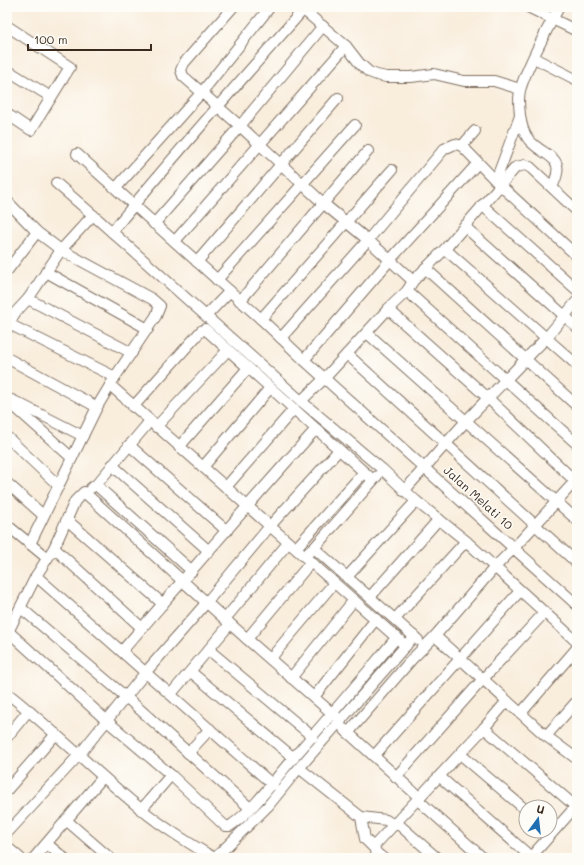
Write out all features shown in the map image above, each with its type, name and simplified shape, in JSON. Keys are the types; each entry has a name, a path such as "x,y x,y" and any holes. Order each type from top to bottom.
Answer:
{"street":[{"path":"116,188 202,92 270,7"},
{"path":"528,7 552,20 577,30"},
{"path":"552,187 557,178 558,170 556,162 551,156 530,141 524,131 520,116 520,89 559,7"},
{"path":"230,8 181,68 183,76 240,126 324,204 368,240 413,282"},
{"path":"112,232 302,9 346,46 360,64 369,72 382,76 411,77 434,74 464,81 494,81 520,89"},
{"path":"7,26 70,67 31,130 7,114"},
{"path":"154,224 240,126 324,26"},
{"path":"175,241 346,46"},
{"path":"534,58 577,80"},
{"path":"7,70 51,97"},
{"path":"197,262 338,98"},
{"path":"301,401 324,379 407,290 425,268 445,249 482,205 497,182 520,116"},
{"path":"217,280 355,125"},
{"path":"462,146 475,131"},
{"path":"281,338 368,240 444,149 455,144 462,146 497,182 577,256"},
{"path":"240,301 368,151"},
{"name":"Jalan Melati 10","path":"77,154 261,319 324,379 577,605"},
{"path":"304,360 390,260 478,162"},
{"path":"497,182 516,166 525,165 530,167 577,210"},
{"path":"261,319 392,170"},
{"path":"56,183 301,401 382,469 404,491 466,541 577,642"},
{"path":"8,203 37,232 61,250 152,299 160,306 148,329 112,381 97,407 30,544"},
{"path":"482,205 577,290"},
{"path":"93,215 61,250 28,299 11,310 8,325 112,381 133,407 406,646"},
{"path":"464,226 577,327"},
{"path":"8,268 37,232"},
{"path":"445,249 577,365"},
{"path":"425,268 577,406"},
{"path":"46,272 148,329"},
{"path":"407,290 577,444"},
{"path":"206,316 230,291"},
{"path":"28,299 132,353"},
{"path":"404,491 466,421 546,337 577,302"},
{"path":"348,733 404,667 435,636 495,568 576,481 488,398 388,309"},
{"path":"133,407 203,329 208,331 374,480"},
{"path":"366,334 577,520"},
{"path":"228,350 130,445 96,485 84,492 75,501 54,548 36,576 8,633 107,721 171,775 225,826 230,826 235,823 272,785 292,771 294,758 397,637"},
{"path":"347,354 577,562"},
{"path":"7,358 97,407"},
{"path":"179,447 248,368"},
{"path":"203,467 270,388"},
{"path":"7,399 83,436"},
{"path":"7,399 72,458"},
{"path":"226,487 294,409"},
{"path":"122,651 247,506 316,429"},
{"path":"7,437 59,486"},
{"path":"130,445 227,531"},
{"path":"7,833 78,755 145,673 207,602 270,526 339,450"},
{"path":"112,465 209,551"},
{"path":"247,639 308,559 314,548 382,469"},
{"path":"171,694 209,650 228,622 292,545 364,472"},
{"path":"7,483 43,515"},
{"path":"96,485 192,571"},
{"path":"84,492 270,660 333,714 348,733 483,858"},
{"path":"347,577 416,501"},
{"path":"370,597 440,519"},
{"path":"67,520 163,604"},
{"path":"7,525 47,558"},
{"path":"395,618 466,541"},
{"path":"54,548 142,628"},
{"path":"314,548 395,618 424,646"},
{"path":"36,576 272,785"},
{"path":"270,660 334,583"},
{"path":"374,756 520,591"},
{"path":"292,678 354,600"},
{"path":"20,608 126,697 250,808"},
{"path":"396,777 544,613"},
{"path":"314,697 376,619"},
{"path":"7,693 29,710 141,810 179,837 215,858 268,806 292,771 339,722 414,636"},
{"path":"435,636 546,736 575,754"},
{"path":"521,713 577,648"},
{"path":"209,650 313,737"},
{"path":"395,659 404,667"},
{"path":"191,672 294,758"},
{"path":"374,848 379,840 419,799 507,701"},
{"path":"546,736 577,701"},
{"path":"7,737 29,710"},
{"path":"484,728 576,806 558,824"},
{"path":"188,753 210,729"},
{"path":"7,790 56,734"},
{"path":"460,754 518,803"},
{"path":"292,771 361,817 386,820 395,824 437,858"},
{"path":"141,810 171,775"},
{"path":"440,776 531,857 545,839"},
{"path":"34,858 103,777"},
{"path":"361,817 365,839 374,848 376,853 383,858"},
{"path":"66,820 110,858"},
{"path":"47,844 64,858"},
{"path":"7,847 20,858"}]}
